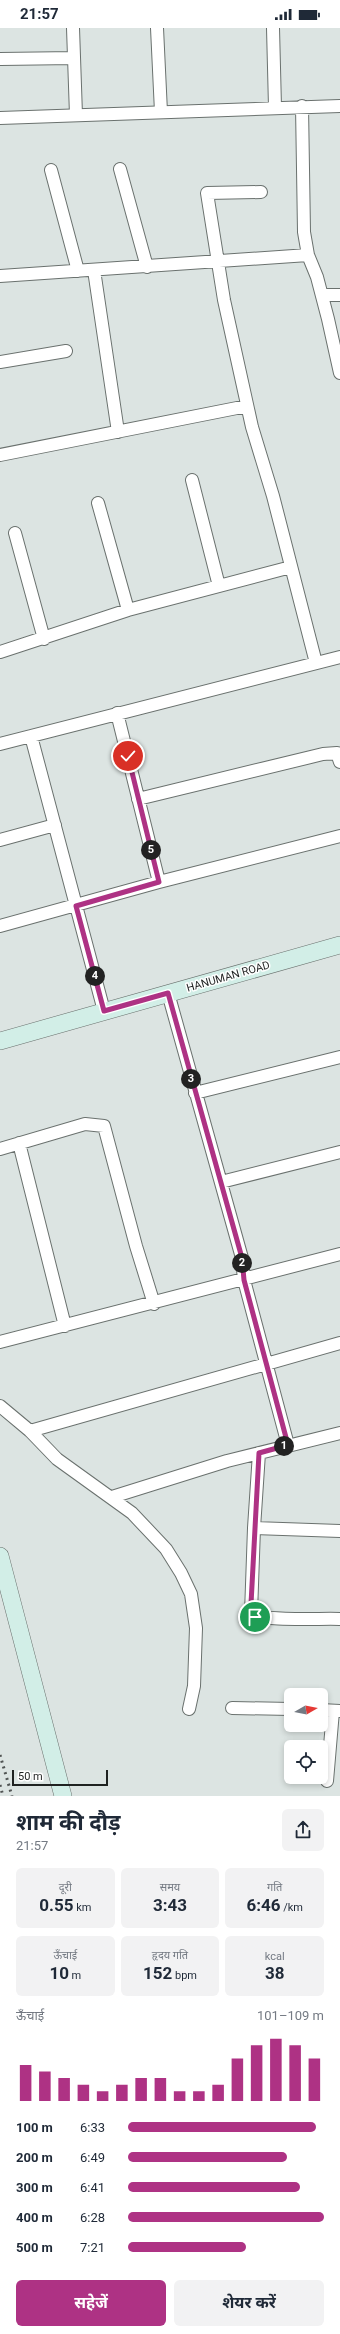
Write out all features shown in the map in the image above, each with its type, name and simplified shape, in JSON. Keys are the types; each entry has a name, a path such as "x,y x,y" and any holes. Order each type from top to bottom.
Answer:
{"street":[{"path":"73,28 76,115"},
{"path":"157,28 161,112"},
{"path":"273,28 275,107"},
{"path":"0,59 74,58"},
{"path":"302,106 304,232 308,255 322,295 340,373"},
{"path":"0,118 302,106 340,106"},
{"path":"120,169 147,267"},
{"path":"51,170 78,271"},
{"path":"261,192 207,193 224,300 247,406 316,663"},
{"path":"1,273 147,267 308,255"},
{"path":"94,270 118,432"},
{"path":"322,295 340,295"},
{"path":"0,362 66,351"},
{"path":"0,455 247,406"},
{"path":"192,480 219,586"},
{"path":"98,503 128,610"},
{"path":"15,533 44,639"},
{"path":"0,652 44,639 128,610 291,567"},
{"path":"0,744 340,657"},
{"path":"117,713 159,882"},
{"path":"31,736 104,1011"},
{"path":"138,799 323,754 337,753 340,762"},
{"path":"0,840 55,825"},
{"path":"0,926 159,882 340,836"},
{"name":"HANUMAN ROAD","path":"0,1041 340,945"},
{"path":"168,993 242,1258 244,1280 288,1445"},
{"path":"195,1093 340,1057"},
{"path":"0,1149 85,1124 104,1126 136,1246 154,1304"},
{"path":"19,1143 66,1326"},
{"path":"221,1182 340,1152"},
{"path":"0,1342 154,1304 340,1254"},
{"path":"30,1431 267,1362 340,1343"},
{"path":"0,1406 30,1431 57,1459 112,1497 132,1513 166,1549 191,1594 196,1628 194,1686 189,1709"},
{"path":"112,1497 259,1453 340,1434"},
{"path":"259,1453 254,1528 251,1613 255,1617 268,1618 340,1618"},
{"path":"254,1528 340,1531"},
{"path":"0,1556 63,1796"},
{"path":"232,1708 284,1710"},
{"path":"328,1764 331,1711"}],"railway":[{"path":"0,1755 12,1796"},
{"path":"0,1785 3,1796"}],"route":[{"path":"128,756 159,882 76,906 104,1011 168,993 242,1258 244,1280 288,1445 259,1453 251,1604 251,1613 255,1617"}]}
